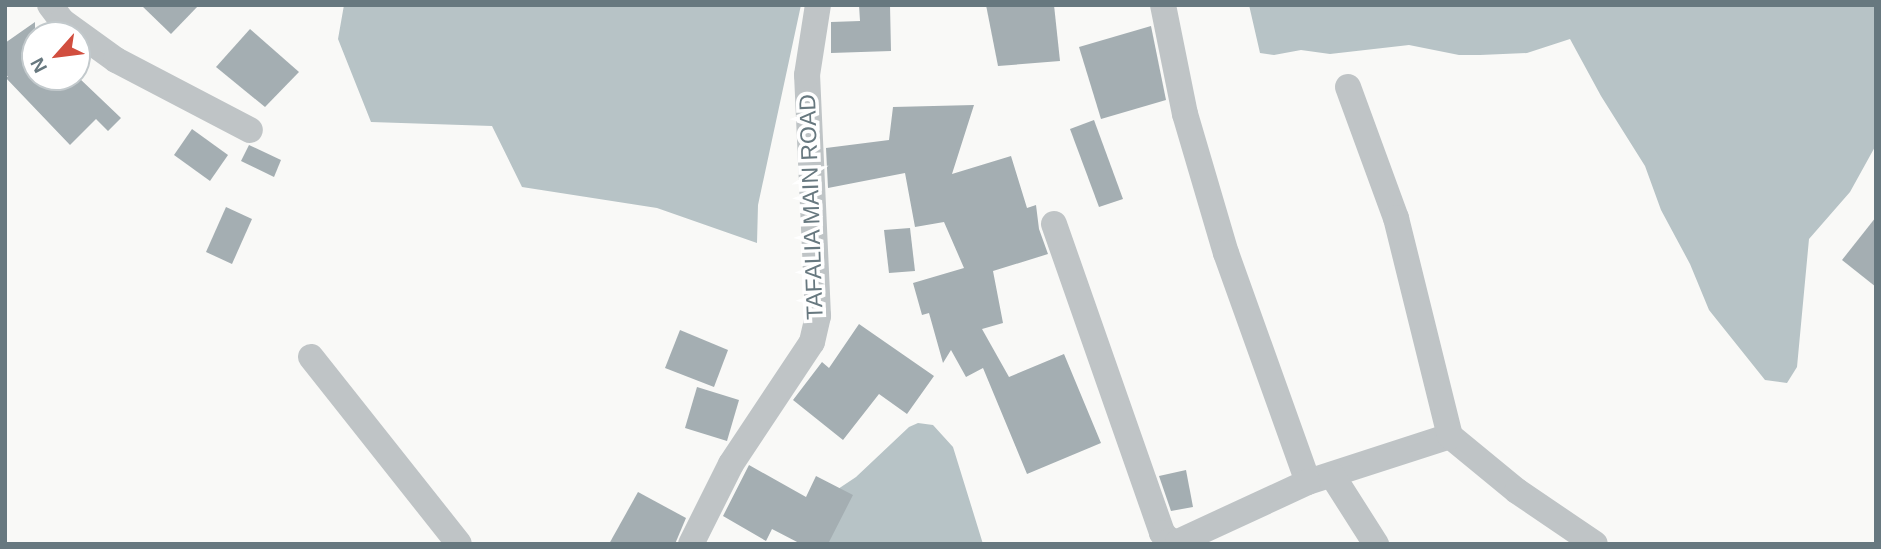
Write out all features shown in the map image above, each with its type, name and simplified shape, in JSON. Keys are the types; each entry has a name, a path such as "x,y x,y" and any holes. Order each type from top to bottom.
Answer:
{"street":[{"path":"50,5 62,22 116,60 250,130"},
{"name":"TAFALIA MAIN ROAD","path":"691,544 731,464 812,342 818,316 807,75 818,5"},
{"path":"1163,5 1185,114 1226,253 1320,479 1377,544"},
{"path":"1349,88 1396,218 1450,436 1517,491 1595,544"},
{"path":"1054,224 1162,533 1170,542 1178,542 1320,479 1450,436"},
{"path":"311,357 459,544"}],"shaded area":[{"path":"344,5 801,5 758,205 757,243 657,208 522,187 492,126 371,122 338,39"},
{"path":"1249,5 1876,5 1876,145 1850,192 1809,239 1797,367 1787,383 1765,380 1709,310 1690,264 1661,210 1645,166 1601,96 1570,39 1527,53 1459,55 1409,45 1330,54 1301,50 1274,55 1260,53"},
{"path":"918,423 933,425 953,447 983,544 807,544 835,491 856,477 909,427"}],"building":[{"path":"141,5 199,5 171,34"},
{"path":"859,5 890,5 891,51 831,53 831,22 860,21"},
{"path":"986,5 1054,5 1060,61 998,66"},
{"path":"1151,26 1166,100 1101,119 1079,47"},
{"path":"250,29 299,72 265,107 216,67"},
{"path":"21,32 21,91 91,89 121,118 108,131 96,119 70,145 5,77 8,77 5,73 5,43"},
{"path":"974,105 952,174 1011,156 1027,208 1036,205 1039,229 1048,254 993,271 1003,323 982,329 1009,377 1064,354 1101,443 1027,474 983,368 966,377 951,350 943,363 929,313 922,315 913,283 964,268 944,222 915,227 905,173 828,188 826,148 889,140 893,107"},
{"path":"1094,120 1123,199 1099,207 1070,129"},
{"path":"192,129 228,155 210,181 174,155"},
{"path":"249,145 281,160 274,177 241,161"},
{"path":"226,207 252,219 232,264 206,252"},
{"path":"1876,217 1876,287 1842,260"},
{"path":"910,228 915,271 889,273 884,230"},
{"path":"859,324 934,376 907,414 879,394 843,440 793,400 822,362 829,368"},
{"path":"680,330 728,350 714,387 665,368"},
{"path":"697,387 739,400 727,441 685,428"},
{"path":"749,465 806,497 816,476 853,495 828,544 801,544 772,529 766,541 723,516"},
{"path":"1186,470 1193,507 1171,511 1159,476"},
{"path":"638,492 686,518 675,544 609,544"}]}
